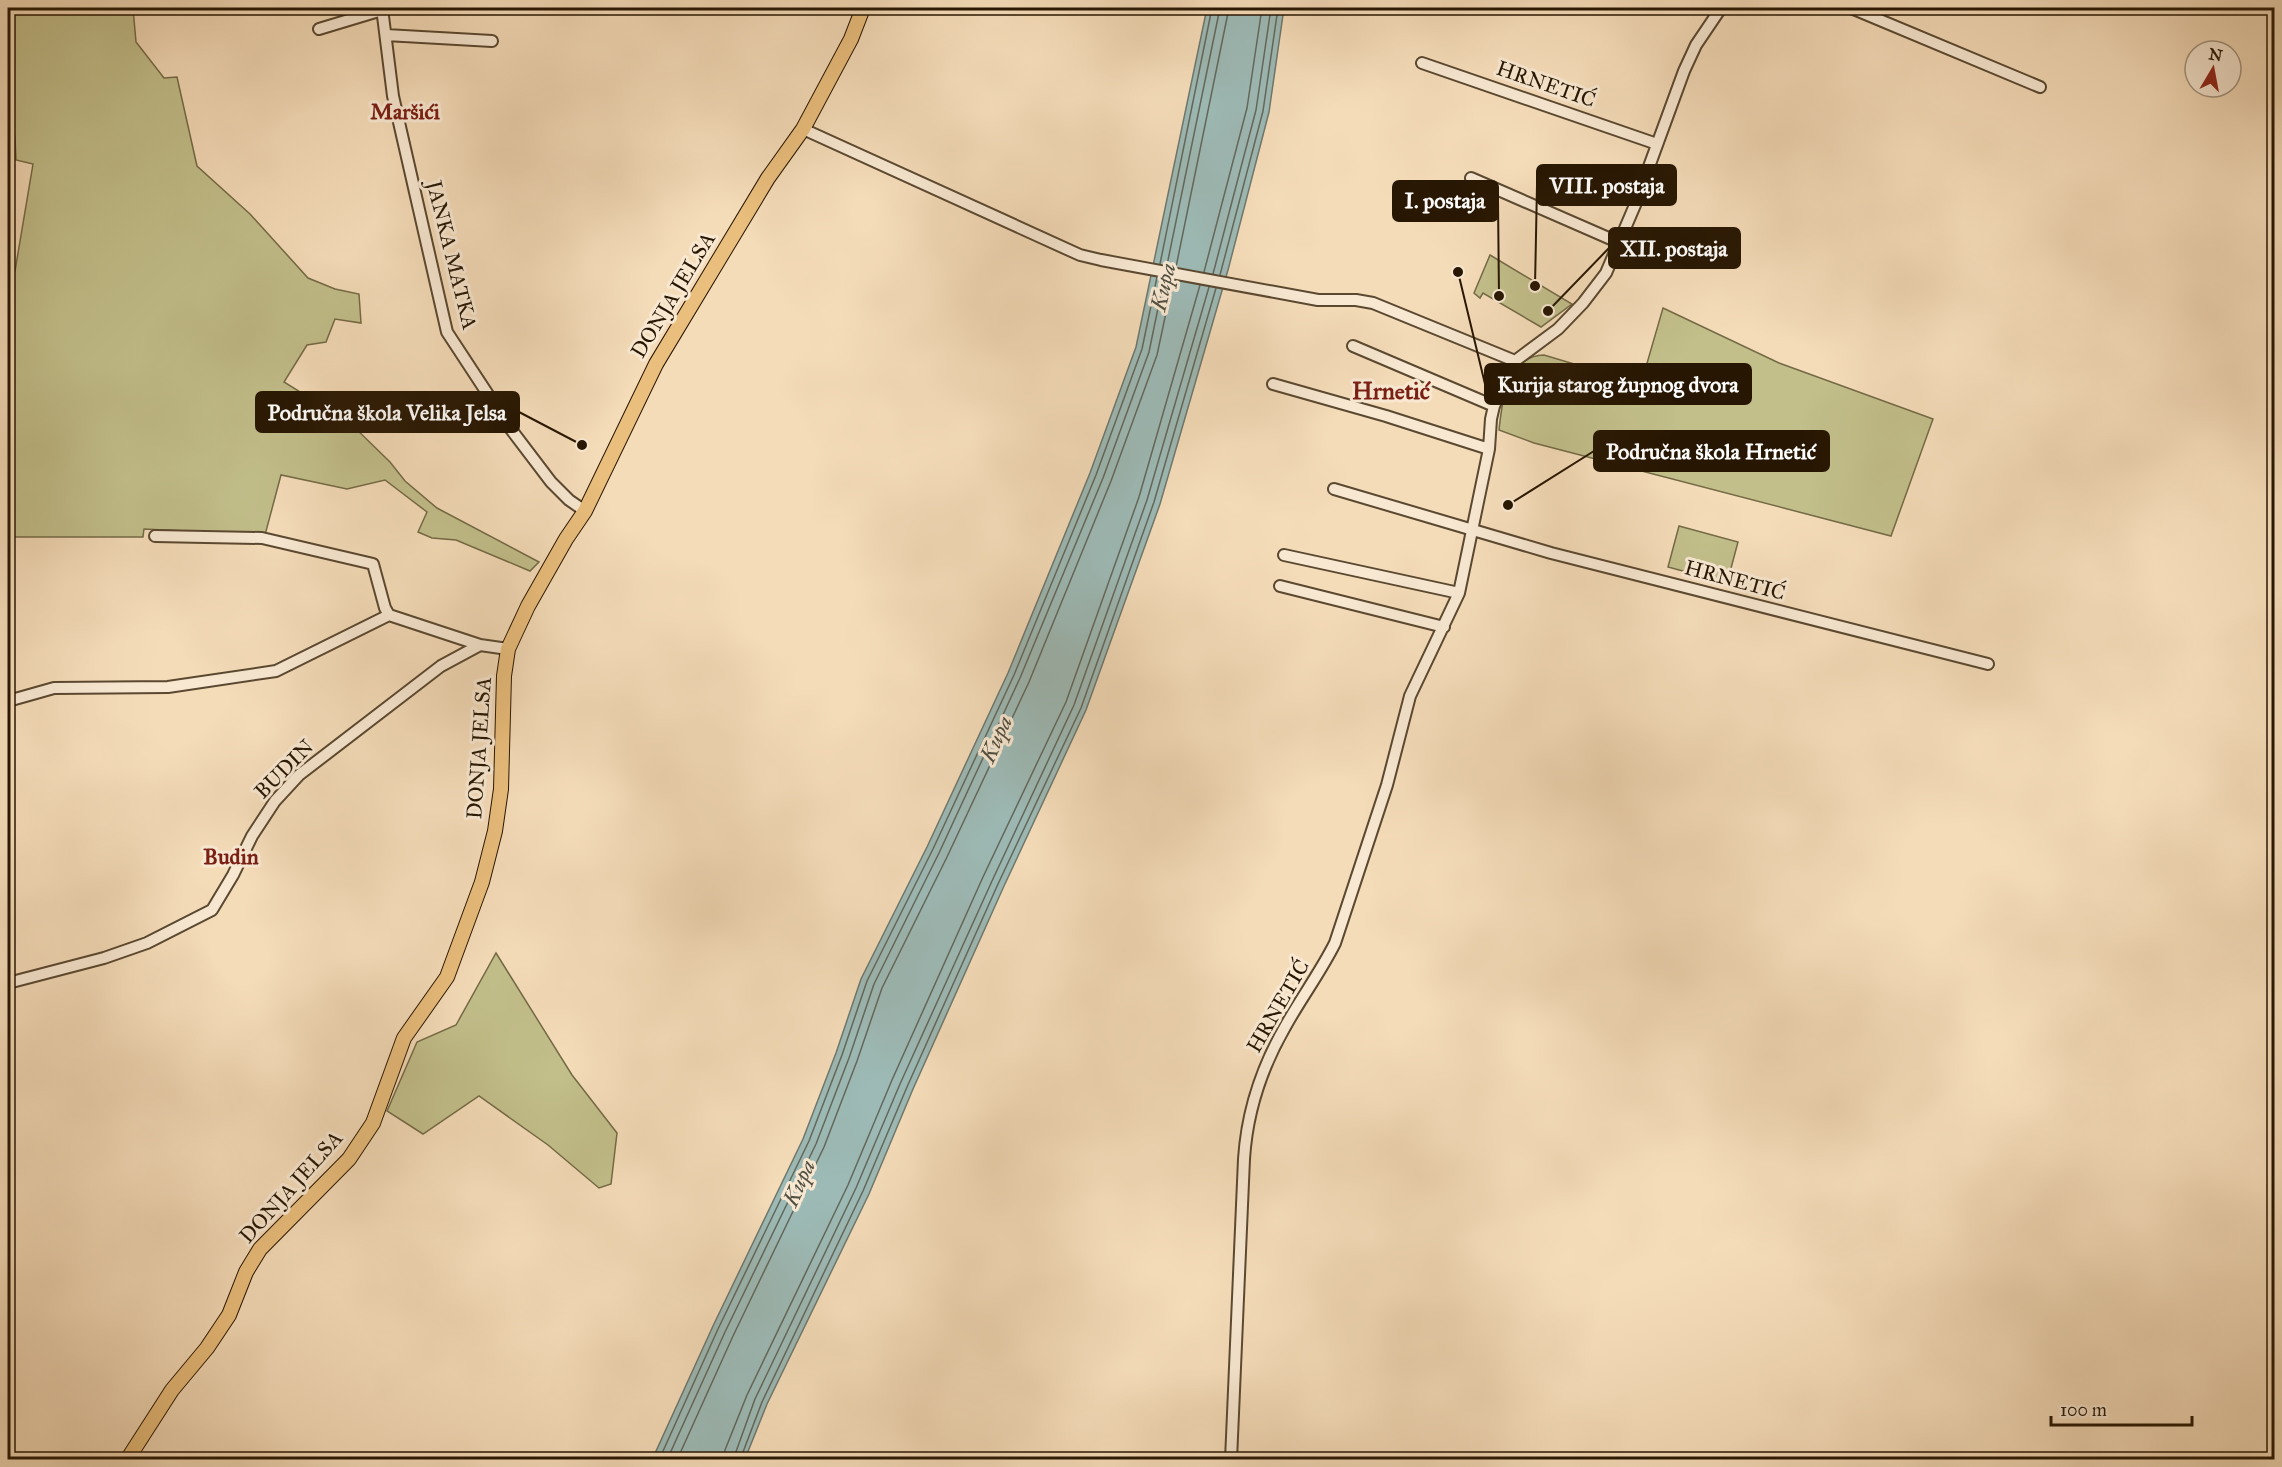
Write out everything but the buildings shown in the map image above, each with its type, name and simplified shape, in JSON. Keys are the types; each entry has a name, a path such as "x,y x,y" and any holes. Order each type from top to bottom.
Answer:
{"main road":[{"name":"DONJA JELSA","path":"127,1460 172,1390 207,1348 229,1315 246,1272 260,1249 349,1159 373,1123 404,1038 447,976 482,882 495,831 501,789 503,687 508,649 528,606 566,539 585,511 656,364 768,178 803,129 851,39 863,8"}],"street":[{"name":"HRNETIĆ","path":"1231,1460 1244,1159 1249,1118 1263,1072 1276,1043 1323,968 1335,943 1387,785 1410,696 1459,593 1489,449 1494,406 1515,361 1548,337 1583,303 1606,273 1620,243 1684,71 1696,45 1721,8"},
{"path":"1851,8 2040,87"},
{"name":"JANKA MATKA","path":"319,29 382,9 393,96 447,332 510,428 551,482 569,500 585,511"},
{"path":"386,35 492,41"},
{"name":"HRNETIĆ","path":"1422,63 1657,144"},
{"path":"803,129 1080,255 1318,300 1356,300 1373,303 1515,361"},
{"path":"1471,178 1620,243"},
{"path":"1353,346 1494,406"},
{"path":"1273,384 1386,416 1489,449"},
{"path":"1334,489 1473,529"},
{"name":"HRNETIĆ","path":"1473,529 1486,535 1551,553 1988,664"},
{"path":"8,701 54,688 168,687 276,671 389,615 373,564 262,538 155,536"},
{"path":"1284,555 1459,593"},
{"path":"1280,586 1444,627"},
{"name":"DONJA JELSA","path":"389,615 480,645 508,649"},
{"name":"BUDIN","path":"8,983 104,958 147,943 212,910 257,827 274,801 299,775 441,666 480,645"}],"shaded area":[{"path":"8,8 133,8 136,42 164,78 177,77 197,166 250,214 308,278 335,289 359,294 361,323 335,319 326,342 307,345 284,382 350,423 390,462 405,481 437,508 539,562 530,571 456,540 432,538 418,532 427,512 385,480 347,489 281,475 265,535 144,529 143,537 8,537 8,272 15,271 33,164 16,160 15,138 8,103"},
{"path":"1490,255 1572,304 1541,327 1483,293 1480,298 1474,293"},
{"path":"1663,308 1779,363 1933,419 1891,536 1534,443 1499,430 1508,382 1521,363 1531,357 1544,355 1641,384"},
{"path":"1679,526 1738,542 1727,583 1668,567"},
{"path":"496,953 572,1075 617,1133 611,1184 599,1188 548,1145 479,1096 423,1134 387,1111 417,1042 456,1025"}],"water":[{"name":"Kupa","path":"1207,8 1284,8 1269,112 1228,270 1160,504 1086,710 1004,886 913,1089 869,1194 767,1404 745,1459 652,1460 713,1326 803,1139 861,979 927,847 1008,673 1090,473 1136,347"}],"place":[{"name":"Kurija starog župnog dvora","path":"1458,272"},
{"name":"VIII. postaja","path":"1535,286"},
{"name":"I. postaja","path":"1499,296"},
{"name":"XII. postaja","path":"1548,311"},
{"name":"Područna škola Velika Jelsa","path":"582,445"},
{"name":"Područna škola Hrnetić","path":"1508,505"}],"district":[{"name":"Maršići","path":"405,111"},
{"name":"Hrnetić","path":"1391,391"},
{"name":"Budin","path":"231,856"}]}
